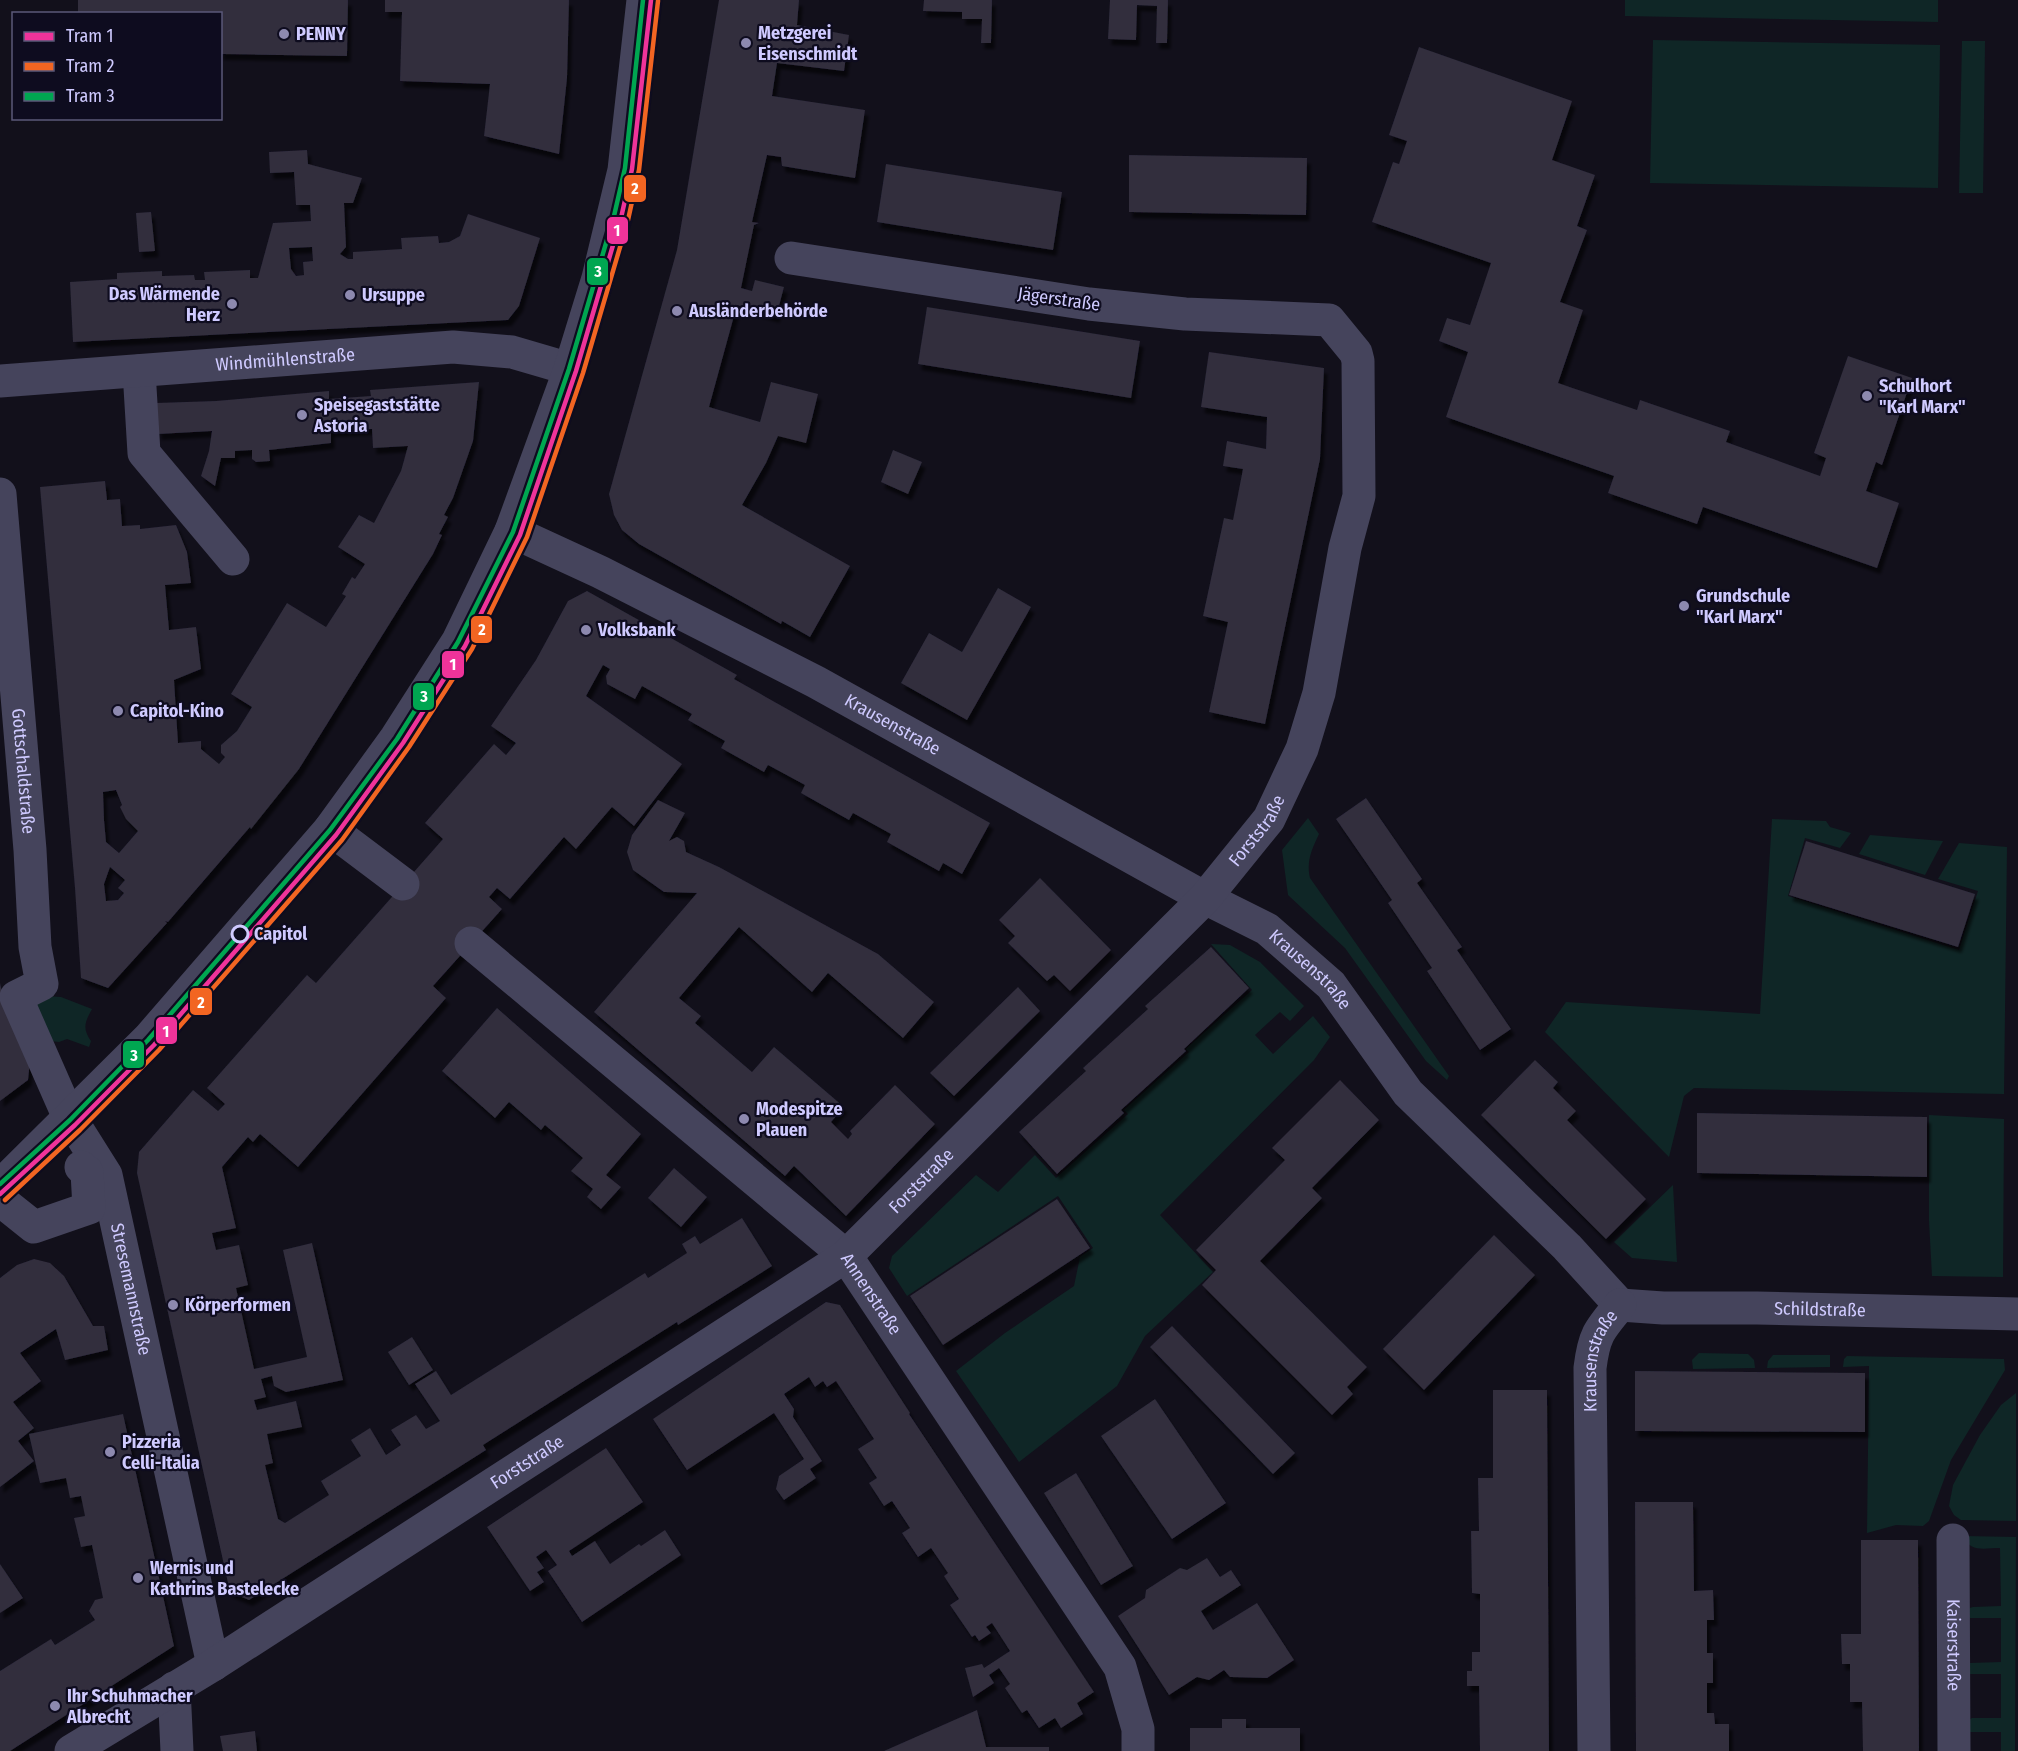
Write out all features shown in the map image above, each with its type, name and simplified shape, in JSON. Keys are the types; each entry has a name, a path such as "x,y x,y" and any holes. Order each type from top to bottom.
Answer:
{"street":[{"path":"0,1186 149,1038 330,829 396,738 458,640 511,531 570,369 598,278 624,170 643,0"},
{"name":"Jägerstraße","path":"791,258 1089,304 1185,314 1329,320"},
{"name":"Forststraße","path":"71,1751 213,1665 846,1256 1205,898 1269,819 1302,749 1319,693 1345,548 1359,496 1358,360 1356,353 1329,320"},
{"name":"Windmühlenstraße","path":"0,381 453,347 512,352 570,369"},
{"path":"139,371 144,453 233,559"},
{"name":"Gottschaldstraße","path":"0,494 4,594 30,850 35,948"},
{"name":"Krausenstraße","path":"511,531 600,572 816,682 1205,898 1267,929 1331,985 1408,1093 1567,1247 1620,1305 1600,1329 1592,1347 1590,1368 1594,1751"},
{"path":"330,829 403,884"},
{"name":"Annenstraße","path":"471,943 846,1256 1120,1667 1138,1729 1138,1751"},
{"name":"Stresemannstraße","path":"35,948 42,984 16,997 67,1113 106,1175 213,1665"},
{"path":"0,1200 34,1227 89,1208 87,1172 63,1151 27,1159"},
{"name":"Schildstraße","path":"1620,1305 1663,1308 2018,1314"},
{"name":"Kaiserstraße","path":"1953,1540 1954,1751"},
{"path":"174,1688 177,1751"}],"green space":[{"path":"1625,0 1938,0 1938,22 1625,16"},
{"path":"1653,40 1940,45 1938,188 1650,183"},
{"path":"1962,41 1985,41 1983,193 1959,193"},
{"path":"1308,818 1319,834 1309,861 1310,878 1449,1076 1447,1080 1426,1061 1345,948 1288,895 1282,850"},
{"path":"1772,819 1826,821 1830,827 1851,833 1840,848 1805,838 1788,896 1959,950 1978,891 1938,879 1959,843 2007,847 2004,1094 1694,1088 1684,1096 1669,1157 1545,1032 1566,1002 1760,1014"},
{"path":"1870,835 1943,841 1925,875 1859,854"},
{"path":"1211,944 1230,945 1260,962 1304,1006 1290,1021 1280,1012 1255,1035 1273,1054 1313,1016 1330,1037 1314,1060 1160,1215 1213,1272 1145,1336 1117,1386 1019,1462 956,1371 1005,1333 1074,1286 1080,1257 1093,1248 1058,1196 907,1296 889,1268 892,1256 976,1175 998,1192 1035,1155 1056,1178 1128,1114 1124,1110 1189,1052 1186,1049 1252,990"},
{"path":"61,997 92,1009 86,1025 86,1032 91,1041 89,1047 67,1039 59,1042 42,1040 30,998"},
{"path":"1929,1115 2004,1119 2003,1277 1932,1276 1929,1221"},
{"path":"1673,1185 1677,1262 1632,1258 1614,1242"},
{"path":"1699,1353 1748,1354 1754,1360 1755,1368 1693,1369 1692,1360"},
{"path":"1773,1355 1830,1355 1830,1367 1767,1368 1768,1361"},
{"path":"1847,1356 2004,1359 2005,1370 1951,1460 1929,1521 1923,1526 1896,1525 1867,1533 1869,1366 1843,1367"},
{"path":"2016,1393 2016,1521 1961,1520 1954,1515 1949,1506 1953,1485 1980,1435 2001,1405"},
{"path":"1964,1536 2016,1537 2015,1751 2001,1751 2001,1732 1970,1732 1966,1722 1972,1718 2001,1718 2001,1674 1970,1674 1966,1667 1970,1663 2001,1662 2001,1618 1970,1618 1966,1614 1966,1609 2001,1606 2000,1548 1974,1547 1966,1541"}],"building":[{"name":"PENNY","path":"78,0 348,0 347,56 222,54 222,12 78,12"},
{"path":"385,0 569,0 567,78 559,154 484,136 490,84 400,81 402,12 385,12"},
{"path":"719,0 799,0 797,25 849,35 844,71 777,63 772,96 865,110 855,178 782,166 781,157 767,155 752,222 759,223 754,225 741,288 752,291 755,280 784,287 776,317 737,305 709,407 760,422 771,382 818,394 806,443 778,436 766,463 742,505 850,566 810,637 782,621 781,624 639,544 622,530 614,515 609,494 677,250"},
{"path":"924,0 992,0 991,43 981,43 982,19 962,19 962,12 923,11"},
{"path":"1110,0 1168,0 1167,43 1156,43 1157,6 1137,5 1136,40 1108,39"},
{"path":"1419,47 1572,101 1552,160 1595,175 1577,226 1587,230 1560,302 1583,310 1558,383 1637,410 1640,400 1730,431 1726,442 1820,476 1826,458 1814,453 1848,356 1912,378 1882,465 1876,462 1866,491 1899,503 1877,568 1703,507 1697,524 1608,493 1614,476 1446,417 1468,352 1439,341 1447,318 1470,325 1491,263 1372,222 1393,162 1399,164 1407,141 1389,135"},
{"path":"307,150 308,164 362,178 353,203 344,203 346,247 340,254 348,259 353,259 353,252 402,249 401,238 438,236 439,243 449,242 460,236 468,214 540,238 519,306 508,320 73,342 70,282 117,279 117,273 162,271 162,276 194,275 195,280 205,280 204,272 250,270 250,278 258,278 273,223 311,221 310,205 296,205 294,172 270,173 269,152","holes":["312,247 313,261 303,262 304,275 296,276 291,269 289,248"]},
{"path":"1129,155 1307,158 1306,215 1129,212"},
{"path":"886,164 1062,192 1053,250 877,222"},
{"path":"151,212 155,251 139,252 136,213"},
{"path":"927,307 1140,341 1131,398 918,364"},
{"path":"1209,352 1324,368 1320,459 1265,724 1209,712 1228,622 1203,616 1224,518 1233,520 1243,469 1223,466 1227,441 1266,449 1267,417 1201,407"},
{"path":"479,382 473,441 453,498 444,515 448,517 439,534 442,535 433,554 299,769 251,829 250,827 168,922 165,921 167,923 108,988 81,978 40,487 105,481 107,500 120,499 122,526 140,525 140,529 176,525 187,552 191,583 165,585 169,630 196,627 201,669 174,680 178,743 201,741 201,749 219,764 225,757 221,753 221,745 237,731 252,707 231,694 287,603 326,627 346,596 342,594 352,577 355,579 365,564 338,547 359,515 374,523 401,471 408,446 373,448 372,429 331,431 331,443 269,450 270,461 256,462 252,459 252,450 235,451 235,458 221,458 215,486 201,476 209,451 212,431 158,434 156,403 216,401 329,391 329,399 371,396 370,390","holes":["116,790 126,819 138,831 119,853 106,842 104,820 103,792","110,867 125,880 118,888 124,893 118,900 106,901 104,884"]},
{"path":"893,450 922,462 908,494 881,482"},
{"path":"998,588 1031,607 967,720 901,683 929,633 962,652"},
{"path":"587,591 737,675 734,679 990,823 962,874 943,863 939,871 887,842 891,834 853,813 849,820 801,793 805,785 768,765 764,772 721,748 725,741 688,720 692,714 642,686 635,699 607,684 606,676 610,669 603,665 586,696 682,764 634,826 612,807 576,849 564,837 510,899 497,888 489,897 502,909 433,986 446,998 298,1167 260,1134 253,1142 248,1137 222,1167 236,1228 212,1233 216,1250 239,1245 248,1285 236,1288 254,1369 307,1357 283,1250 312,1243 343,1380 286,1392 274,1386 272,1376 261,1379 266,1397 254,1400 257,1410 296,1401 302,1427 267,1434 273,1463 265,1465 278,1519 285,1523 329,1495 321,1481 361,1456 351,1440 370,1428 386,1455 401,1445 391,1430 416,1415 426,1429 440,1421 415,1384 436,1371 451,1395 645,1273 648,1278 687,1253 682,1244 695,1236 700,1244 742,1218 772,1266 678,1325 677,1322 483,1445 486,1450 249,1600 230,1592 137,1173 139,1152 193,1090 218,1111 225,1104 207,1088 307,975 316,983 443,839 425,823 494,744 506,755 516,743 491,726 536,660 568,601"},
{"path":"1366,798 1422,879 1417,883 1462,947 1457,950 1511,1029 1480,1050 1427,971 1432,968 1388,903 1392,900 1336,819"},
{"path":"658,800 685,813 669,841 677,837 684,841 686,852 719,867 878,954 934,1002 903,1038 828,973 812,992 739,927 679,998 701,1016 695,1023 752,1072 774,1047 844,1107 831,1122 848,1139 852,1134 850,1131 895,1085 935,1124 846,1216 794,1166 785,1176 594,1012 697,893 664,892 633,870 627,852 632,835"},
{"path":"1806,841 1975,894 1958,947 1789,895"},
{"path":"1040,878 1111,950 1070,991 1054,975 1047,981 1008,943 1015,936 999,920"},
{"path":"1211,947 1249,988 1184,1049 1186,1051 1121,1110 1124,1113 1057,1174 1019,1132 1086,1071 1083,1068 1148,1009 1145,1006"},
{"path":"0,983 4,1002 30,1061 28,1080 0,1101"},
{"path":"1018,987 1040,1011 954,1096 930,1073"},
{"path":"497,1008 641,1134 606,1175 621,1187 601,1209 587,1197 593,1189 571,1171 583,1158 545,1125 541,1130 509,1102 495,1118 442,1071"},
{"path":"1535,1060 1558,1082 1553,1088 1576,1111 1567,1120 1646,1199 1606,1239 1481,1115"},
{"path":"1340,1080 1379,1120 1312,1188 1322,1198 1260,1261 1367,1367 1347,1387 1353,1394 1332,1415 1202,1285 1216,1270 1196,1250 1285,1160 1272,1148"},
{"path":"1697,1113 1927,1117 1927,1177 1697,1173"},
{"path":"674,1168 707,1197 681,1227 648,1198"},
{"path":"1057,1199 1090,1248 943,1345 910,1296"},
{"path":"1494,1235 1535,1275 1424,1390 1383,1349"},
{"path":"34,1259 50,1263 64,1276 93,1326 104,1326 108,1350 65,1360 56,1329 20,1353 41,1381 13,1402 34,1428 18,1441 34,1461 0,1487 0,1278 17,1265"},
{"path":"826,1302 840,1305 909,1414 1094,1692 1077,1703 1083,1714 1061,1728 1055,1718 1039,1728 1027,1710 1022,1713 1005,1688 1010,1684 999,1668 989,1675 994,1683 973,1697 965,1668 982,1664 984,1668 1010,1651 992,1623 986,1627 991,1633 979,1641 975,1635 972,1637 950,1605 959,1599 944,1576 948,1573 931,1548 918,1557 902,1533 910,1528 892,1501 884,1506 869,1483 877,1478 858,1449 874,1439 836,1381 827,1387 823,1381 815,1387 809,1377 784,1394 794,1409 793,1417 822,1461 810,1469 816,1478 784,1500 776,1489 779,1476 804,1459 774,1413 687,1470 653,1419"},
{"path":"1172,1326 1295,1453 1273,1474 1150,1347"},
{"path":"412,1337 433,1370 409,1385 388,1352"},
{"path":"1635,1371 1865,1373 1865,1432 1635,1431"},
{"path":"1493,1390 1547,1390 1549,1751 1480,1751 1479,1686 1467,1686 1467,1671 1472,1671 1472,1652 1480,1652 1480,1594 1472,1593 1471,1531 1479,1531 1478,1478 1493,1478"},
{"path":"1155,1399 1226,1503 1172,1539 1101,1436"},
{"path":"123,1414 174,1646 10,1751 0,1751 0,1671 51,1639 55,1645 95,1620 89,1611 95,1600 103,1598 92,1545 81,1547 74,1518 85,1516 81,1496 70,1498 66,1478 40,1483 29,1434"},
{"path":"606,1448 643,1502 569,1551 572,1556 595,1541 610,1564 665,1530 681,1555 582,1622 548,1571 557,1565 546,1550 536,1557 544,1568 537,1572 544,1582 530,1591 487,1527"},
{"path":"1076,1473 1133,1566 1101,1585 1044,1493"},
{"path":"1635,1502 1693,1502 1694,1591 1713,1590 1714,1620 1707,1620 1707,1653 1713,1653 1713,1683 1707,1683 1707,1713 1714,1713 1715,1724 1729,1724 1729,1751 1636,1751"},
{"path":"1861,1540 1918,1540 1919,1751 1863,1751 1862,1702 1850,1702 1850,1664 1842,1664 1841,1634 1861,1634"},
{"path":"1207,1558 1220,1577 1231,1570 1241,1585 1201,1611 1213,1630 1257,1603 1294,1660 1267,1678 1230,1677 1224,1670 1209,1680 1197,1677 1169,1695 1118,1616 1145,1598 1146,1590 1180,1568 1187,1570"},
{"path":"0,1564 23,1598 0,1613"},
{"path":"977,1710 986,1747 1049,1747 1049,1751 884,1751"},
{"path":"1222,1719 1246,1719 1246,1728 1300,1728 1300,1751 1190,1751 1190,1728 1222,1728"},
{"path":"255,1731 257,1751 223,1751 220,1736"}],"tram line":[{"name":"3","path":"0,1184 70,1120 148,1040 330,830 397,739 458,642 513,532 569,369 614,216 625,168 643,0"},
{"name":"1","path":"0,1194 75,1125 154,1045 336,835 403,743 465,646 520,535 576,371 621,218 632,169 651,0"},
{"name":"2","path":"5,1200 80,1130 159,1050 342,840 409,747 472,649 527,537 583,373 628,220 639,170 658,1"}],"place":[{"name":"PENNY","path":"284,34"},
{"name":"Metzgerei Eisenschmidt","path":"746,43"},
{"name":"Ursuppe","path":"350,295"},
{"name":"Das Wärmende Herz","path":"232,304"},
{"name":"Ausländerbehörde","path":"677,311"},
{"name":"Schulhort \"Karl Marx\"","path":"1867,396"},
{"name":"Speisegaststätte Astoria","path":"302,415"},
{"name":"Grundschule \"Karl Marx\"","path":"1684,606"},
{"name":"Volksbank","path":"586,630"},
{"name":"Capitol-Kino","path":"118,711"},
{"name":"Capitol","path":"240,934"},
{"name":"Modespitze Plauen","path":"744,1119"},
{"name":"Körperformen","path":"173,1305"},
{"name":"Pizzeria Celli-Italia","path":"110,1452"},
{"name":"Wernis und Kathrins Bastelecke","path":"138,1578"},
{"name":"Ihr Schuhmacher Albrecht","path":"55,1706"}]}
